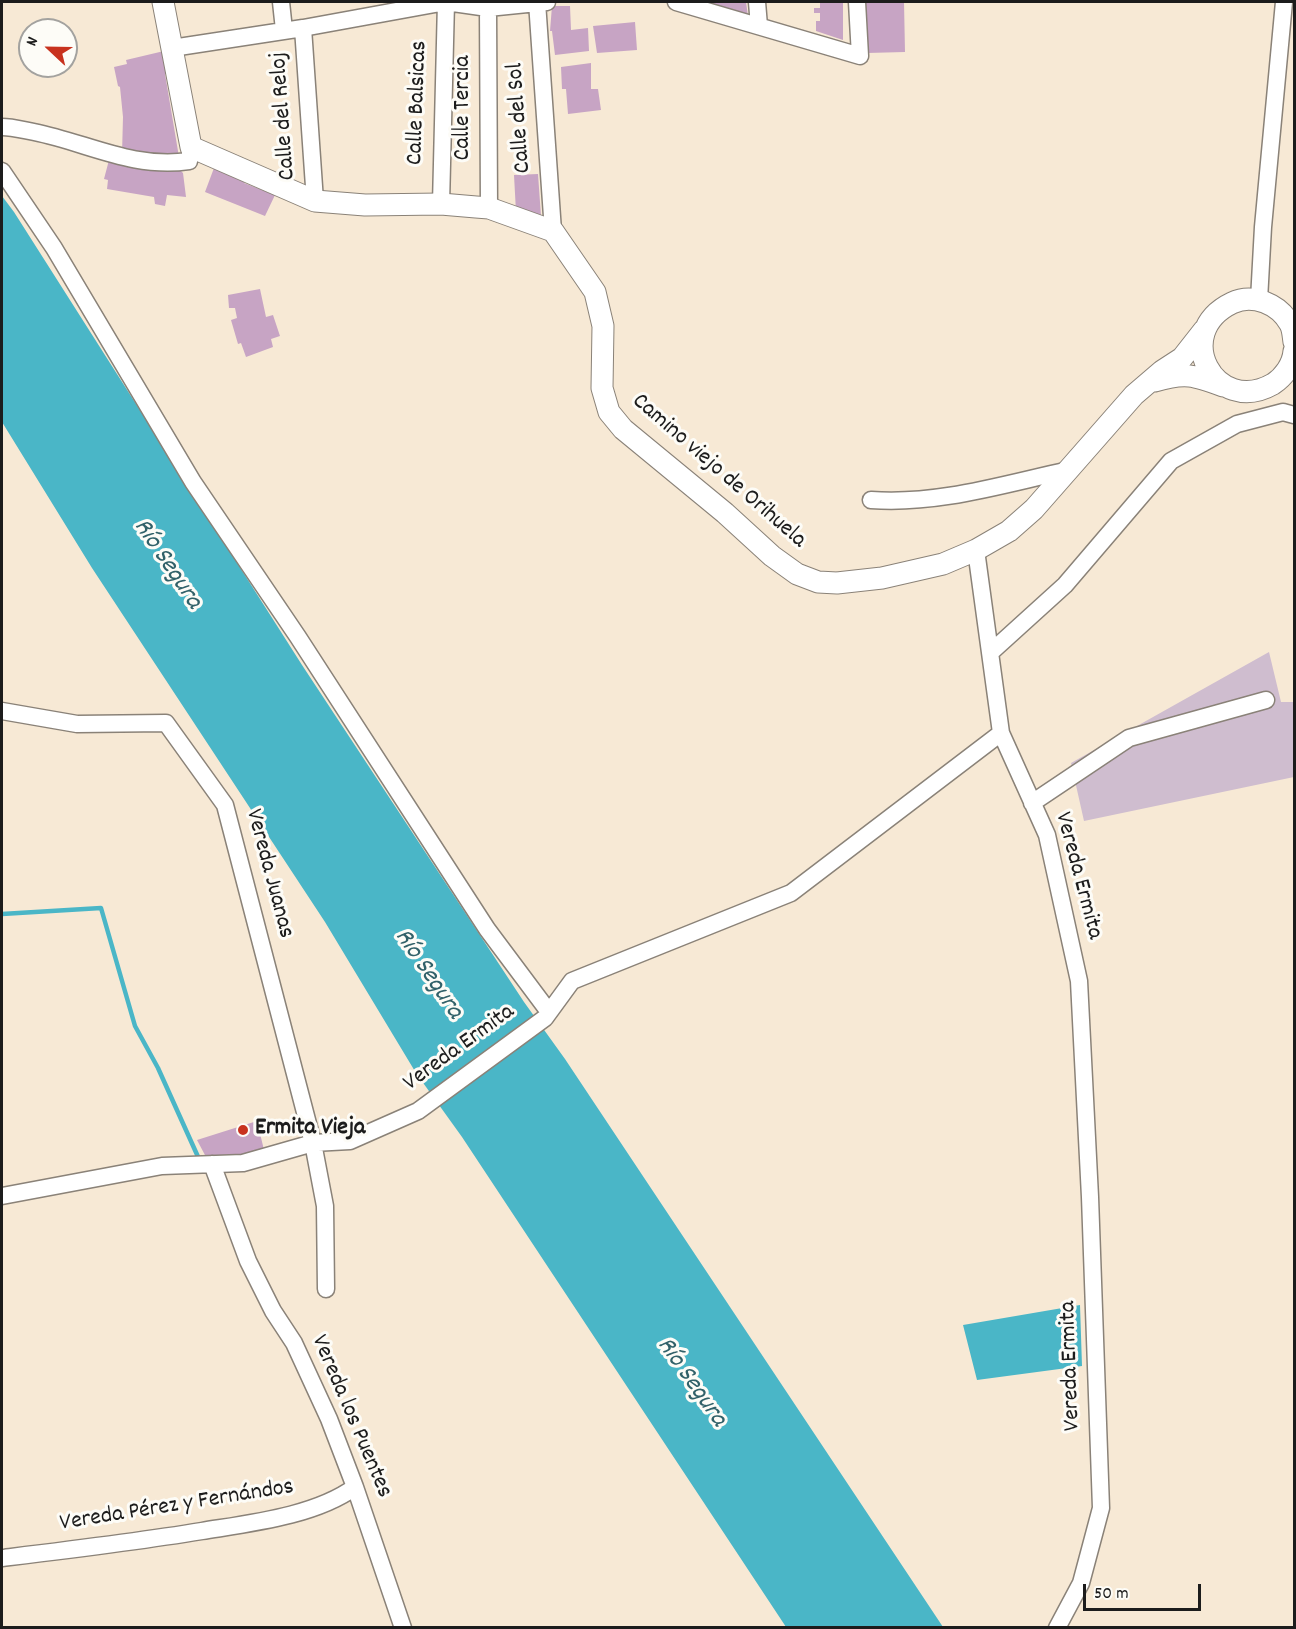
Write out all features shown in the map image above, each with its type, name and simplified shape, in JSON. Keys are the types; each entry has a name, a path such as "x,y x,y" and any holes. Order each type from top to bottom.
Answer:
{"main road":[{"path":"164,2 191,147 315,201 365,205 441,204 489,208 553,231"},
{"name":"Camino viejo de Orihuela","path":"553,231 595,292 603,326 602,388 609,412 623,429 725,513 772,556 797,574 818,582 837,584 882,578 933,566 976,550 1009,531 1034,509 1134,395 1162,371 1182,358 1218,310 1239,299 1259,300"},
{"path":"1259,300 1279,310 1291,325 1294,342"},
{"path":"1204,330 1201,346 1203,358 1212,376 1221,384 1237,391 1261,391 1281,380 1293,359 1294,351"},
{"name":"Camino viejo de Orihuela","path":"1151,382 1175,375 1194,376 1237,391"}],"street":[{"path":"281,2 284,30"},
{"path":"172,48 303,28 392,7 446,2 488,8 507,3 542,2"},
{"name":"Calle Balsicas","path":"441,204 446,2"},
{"name":"Calle del Sol","path":"542,2 553,231"},
{"path":"676,2 860,56 857,2"},
{"path":"757,2 759,26"},
{"path":"1259,300 1263,227 1284,2"},
{"name":"Calle Tercia","path":"488,8 489,208"},
{"name":"Calle del Reloj","path":"303,28 315,201"},
{"path":"2,127 48,135 141,162 170,164 189,161 191,147"},
{"path":"2,171 54,248 193,482 298,637 487,929 547,1015"},
{"path":"990,653 1065,585 1171,461 1237,424 1283,412 1294,416"},
{"path":"871,500 897,502 931,499 1069,470"},
{"path":"976,550 1001,733"},
{"path":"1032,803 1129,738 1266,700"},
{"name":"Vereda Juanas","path":"2,711 77,724 166,723 225,805 313,1143"},
{"name":"Vereda Ermita","path":"2,1196 162,1166 243,1163 313,1143 350,1141 418,1111 547,1015 572,981 791,893 1001,733 1047,835 1079,981 1090,1197 1101,1508 1082,1582 1057,1628"},
{"path":"313,1143 326,1206 326,1289"},
{"name":"Vereda los Puentes","path":"212,1164 248,1261 273,1311 294,1343 329,1419 404,1628"},
{"name":"Vereda Pérez y Fernándos","path":"2,1558 238,1525 320,1507 355,1487"}],"shaded area":[{"path":"1269,652 1281,702 1294,702 1294,777 1084,821 1071,763"}],"water":[{"name":"Río Segura","path":"2,196 302,665 524,1002 565,1059 943,1627 786,1627 462,1137 416,1073 325,922 92,568 2,422"},
{"path":"1080,1305 1082,1366 977,1380 963,1325"}],"building":[{"path":"703,2 746,2 748,16"},
{"path":"820,2 843,2 843,40 816,31 816,21 820,21 820,13 814,13 814,8 820,8"},
{"path":"865,2 904,2 905,52 867,53"},
{"path":"552,6 570,6 571,30 588,28 589,51 555,55 552,31 550,31"},
{"path":"635,22 637,50 597,53 593,26"},
{"path":"164,51 168,74 165,74 179,157 122,154 123,117 120,87 114,67 127,64 126,60"},
{"path":"591,63 591,89 598,89 601,110 568,114 566,89 562,89 561,67"},
{"path":"109,160 176,166 183,173 186,197 167,195 165,206 155,204 154,197 107,189 108,180 104,179"},
{"path":"214,168 275,195 265,216 205,192"},
{"path":"538,174 541,216 516,212 514,175"},
{"path":"260,289 266,317 273,315 280,336 271,339 273,347 246,357 241,343 238,344 231,320 237,318 235,308 229,308 228,295"},
{"name":"Ermita Vieja","path":"257,1121 264,1150 236,1157 206,1157 197,1140"}],"waterway":[{"path":"2,914 101,908 135,1026 158,1068 199,1159"}],"place":[{"name":"Ermita Vieja","path":"243,1130"}]}
